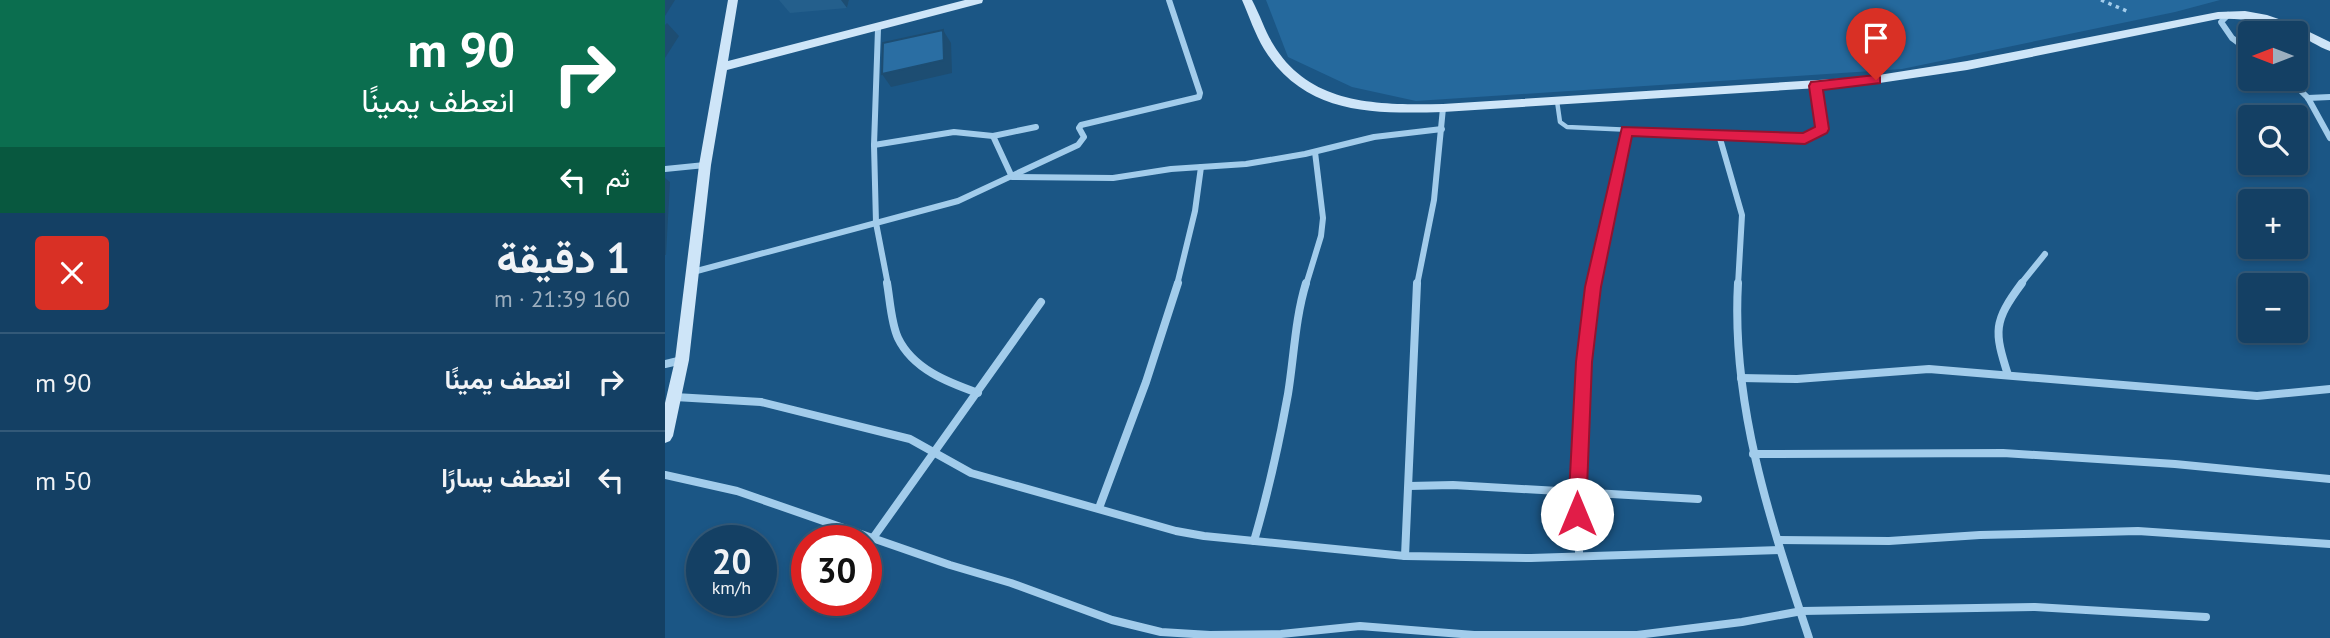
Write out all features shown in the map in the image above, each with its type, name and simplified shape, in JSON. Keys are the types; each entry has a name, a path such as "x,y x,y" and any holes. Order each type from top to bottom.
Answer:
{"street":[{"path":"665,436 683,360 705,165 733,0"},
{"path":"722,67 793,47 878,29 978,0"},
{"path":"693,272 958,201 1080,144 1084,137 1079,128 1081,125 1199,97 1169,0"},
{"path":"1247,0 1270,49 1303,85 1324,97 1350,106 1443,108 1816,86 1933,73 2025,52 2228,15 2268,20 2304,33 2330,47"},
{"path":"2228,15 2221,22 2238,42"},
{"path":"878,29 874,145 876,223 897,336 908,353 939,379 978,393"},
{"path":"2301,91 2308,98 2330,138"},
{"path":"2308,98 2330,97"},
{"path":"1405,556 1415,305 1434,200 1443,108"},
{"path":"874,145 962,132 993,136 1036,127"},
{"path":"1011,177 1113,178 1256,163 1315,152 1374,136 1442,129"},
{"path":"1579,556 1576,492 1584,362 1593,287 1626,131"},
{"path":"1719,135 1742,215 1737,301 1741,378 1753,454 1809,638"},
{"path":"993,136 1011,177"},
{"path":"1254,541 1269,488 1288,393 1300,303 1324,218 1315,152"},
{"path":"665,169 705,165"},
{"path":"1100,508 1183,267 1201,167"},
{"path":"2008,375 1997,334 1998,325 2011,299 2045,254"},
{"path":"882,526 1041,302"},
{"path":"665,364 683,360"},
{"path":"1741,378 1797,379 1905,369 2257,396 2330,389"},
{"path":"675,397 761,402 910,439 936,453 951,466 971,473 1176,531 1405,556 1579,556 1980,535 2138,531 2330,544"},
{"path":"1753,454 2003,453 2164,463 2330,479"},
{"path":"665,475 737,491 835,525"},
{"path":"1409,486 1453,485 1698,499"},
{"path":"882,541 1147,630 1210,635 1281,634 1360,626 1417,635 1637,635 1701,628 1802,611 2049,607 2206,617"}],"lane":[{"path":"1557,101 1560,122 1567,127 1805,138 1822,129 1823,117 1816,86"}],"shaded area":[{"path":"1266,0 2220,0 2175,12 1902,69 1416,101 1352,87 1288,57"}],"building":[{"path":"943,30 944,60 882,74 883,43"}],"route":[{"path":"1577,514 1584,362 1593,287 1626,131 1805,138 1822,129 1823,117 1816,86 1876,80"}]}
